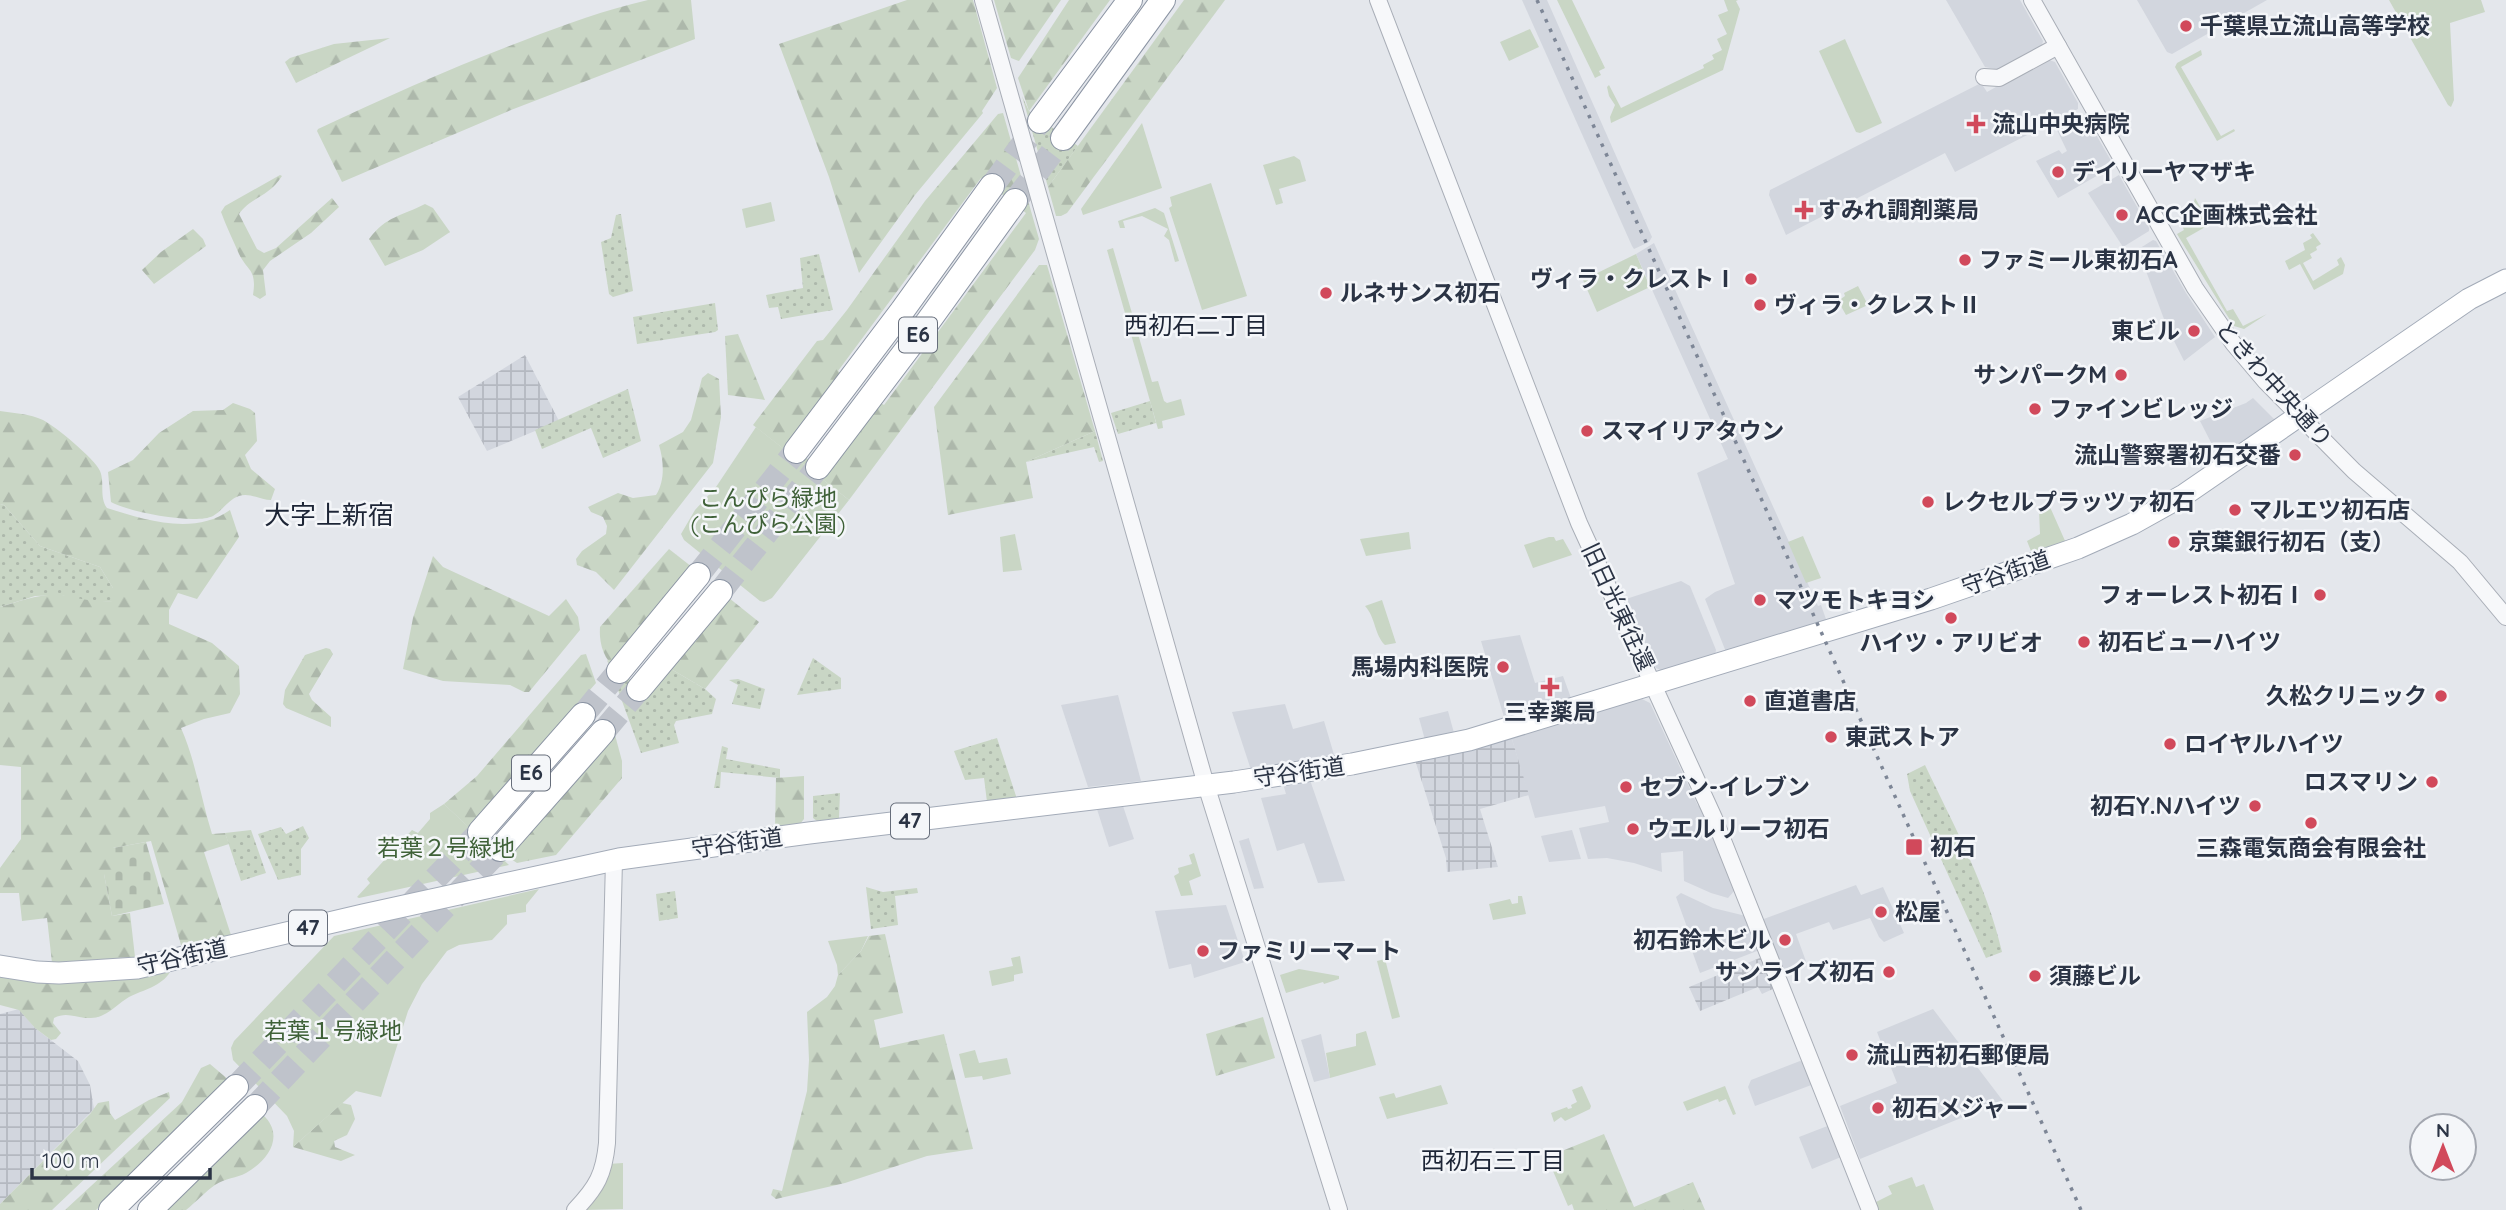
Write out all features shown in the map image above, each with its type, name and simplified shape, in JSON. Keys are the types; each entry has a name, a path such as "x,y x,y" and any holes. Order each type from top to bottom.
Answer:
{"highway":[{"path":"1040,121 1130,0"},
{"path":"1063,138 1163,0"},
{"name":"E6","path":"796,451 992,186"},
{"name":"E6","path":"818,467 1015,201"},
{"path":"619,671 698,575"},
{"path":"639,689 720,592"},
{"name":"E6","path":"480,832 583,715"},
{"name":"E6","path":"500,849 603,732"},
{"path":"111,1210 236,1087"},
{"path":"150,1210 255,1107"}],"main road":[{"name":"守谷街道","path":"0,966 59,973 137,968 614,860 809,833 1206,785 1352,764 1469,740 1931,599 2078,548 2132,524 2184,495 2469,299 2506,280"}],"street":[{"path":"983,0 1206,785 1339,1210"},
{"name":"旧日光東往還","path":"1378,0 1579,523 1714,818 1870,1210"},
{"name":"ときわ中央通り","path":"2032,0 2204,302 2240,352 2354,471 2460,562 2506,617"},
{"path":"1984,77 1995,79 2004,76 2058,46"},
{"path":"575,1210 595,1188 605,1166 614,860"}],"shaded area":[{"path":"1522,0 1547,0 1652,237 1649,242 1634,249 1632,246"},
{"name":"流山中央病院","path":"1946,0 2020,0 2043,41 2041,49 2000,70 1985,67"},
{"name":"千葉県立流山高等学校","path":"2137,0 2267,0 2172,54 2167,52"},
{"name":"流山中央病院","path":"2046,59 2055,62 2078,103 2078,109 1955,172 1945,153 1786,235 1769,195 1770,190 1981,83 1987,92"},
{"path":"2080,115 2086,117 2114,166 2058,198 2036,161 2059,150 2062,154 2067,151 2056,128"},
{"name":"ACC企画株式会社","path":"2119,175 2149,228 2149,231 2123,247 2088,193"},
{"path":"2153,240 2215,337 2184,361 2167,327 2146,271 2135,254"},
{"path":"1654,243 1827,622 1726,652 1705,599 1735,584 1697,473 1728,459 1636,254"},
{"path":"525,355 559,421 487,451 458,397"},
{"path":"2253,398 2276,421 2220,460 2200,421"},
{"path":"1681,581 1690,586 1716,650 1715,656 1663,671 1656,668 1623,600"},
{"path":"1520,635 1535,683 1563,676 1571,698 1504,717 1481,641"},
{"path":"1118,695 1141,781 1088,787 1061,705"},
{"path":"1642,699 1650,703 1698,806 1701,802 1735,890 1728,898 1684,881 1683,851 1661,853 1662,872 1607,858 1588,859 1579,828 1609,822 1605,806 1535,818 1511,736"},
{"path":"1285,704 1293,729 1324,721 1335,758 1251,770 1232,712"},
{"path":"1448,711 1454,733 1425,740 1419,718"},
{"path":"1511,736 1529,795 1480,809 1498,867 1447,872 1446,858 1415,760"},
{"path":"1310,780 1345,881 1318,883 1304,843 1277,851 1261,798 1286,794 1283,784"},
{"path":"1122,803 1134,839 1109,847 1096,806"},
{"path":"1572,830 1581,859 1549,862 1541,836"},
{"path":"1249,838 1264,888 1254,889 1239,841"},
{"path":"1856,885 1861,895 1883,887 1904,933 1884,942 1870,918 1833,930 1829,922 1796,934 1807,964 1786,972 1781,970 1761,920"},
{"path":"1681,893 1713,908 1746,916 1758,946 1757,951 1700,973 1691,948 1694,946 1676,897"},
{"path":"1226,905 1245,962 1194,978 1191,964 1169,969 1155,911"},
{"path":"1762,957 1775,988 1762,994 1758,987 1700,1011 1689,987"},
{"path":"19,1009 35,1028 78,1061 90,1085 94,1109 0,1204 0,1014"},
{"path":"1933,1009 2003,1101 1860,1159 1840,1106 1897,1083 1877,1032"},
{"path":"1321,1034 1330,1078 1314,1082 1301,1040"},
{"path":"1800,1061 1805,1063 1814,1084 1755,1106 1748,1087 1751,1080"},
{"path":"1830,1125 1841,1157 1812,1169 1799,1137"}],"green space":[{"path":"648,0 691,0 695,39 511,110 342,182 318,129 421,82 555,28"},
{"path":"907,0 973,0 997,88 983,113 915,195 859,273 829,177 779,44"},
{"path":"994,0 1061,0 1019,61 1011,58"},
{"path":"1069,0 1110,0 1029,111 1018,78"},
{"path":"1184,0 1225,0 1067,213 1056,216 1048,187"},
{"path":"1557,0 1572,0 1605,68 1599,71 1601,75 1595,78"},
{"path":"1724,0 1738,0 1736,1 1740,9 1723,70 1611,123 1610,117 1615,105 1609,96 1609,85 1621,108 1704,68 1703,65 1714,59 1712,55 1722,50 1717,39 1727,34 1718,15 1728,11"},
{"path":"2389,0 2481,0 2485,12 2450,23 2454,100 2451,107 2448,105"},
{"path":"1530,29 1539,47 1509,61 1500,42"},
{"path":"390,38 296,83 285,62 334,44"},
{"path":"1845,39 1882,123 1860,133 1856,132 1819,51"},
{"path":"2201,50 2202,55 2181,67 2221,136 2234,129 2235,131 2217,141 2175,67 2177,63"},
{"path":"1022,96 1029,111 1078,146 1048,187"},
{"path":"1003,113 1039,239 1035,250 849,500 753,425 817,341 823,340 847,310 925,201 998,114","holes":["981,178 1026,213 884,405 879,402 826,473 788,444 842,374 838,371"]},
{"path":"1142,123 1162,188 1083,215 1081,209"},
{"path":"1294,156 1300,160 1306,181 1279,189 1283,203 1276,205 1263,165"},
{"path":"282,176 277,183 239,214 257,249 264,253 276,248 332,198 339,207 311,233 270,261 263,270 266,295 260,299 253,295 253,275 239,254 221,212 225,206"},
{"path":"1211,183 1247,296 1202,310 1169,208 1172,206 1170,197"},
{"path":"2195,198 2206,217 2234,201 2243,217 2240,219 2233,208 2216,218 2211,216 2214,222 2186,238 2227,311 2233,309 2243,326 2267,314 2244,329 2234,326 2177,234 2184,230 2181,212 2194,202"},
{"path":"771,202 775,221 746,228 742,209"},
{"path":"425,204 433,208 450,232 423,250 385,266 369,239 388,221"},
{"path":"1155,208 1164,213 1179,261 1175,262 1169,240 1164,236 1168,229 1142,216 1123,221 1125,228 1120,228 1118,221"},
{"path":"621,214 633,291 613,297 609,294 601,242 611,238 616,215"},
{"path":"193,229 206,246 154,284 142,270 161,252"},
{"path":"2313,233 2321,244 2310,254 2312,258 2303,263 2313,281 2339,265 2337,260 2341,257 2345,265 2343,274 2314,290 2300,264 2289,270 2285,261 2305,250 2303,243 2312,238 2310,235"},
{"path":"1113,248 1152,382 1158,381 1167,403 1181,399 1185,415 1162,421 1163,428 1158,429 1107,250"},
{"path":"819,254 833,310 781,319 778,307 769,308 766,295 803,288 800,258"},
{"path":"1636,254 1650,287 1597,312 1583,280"},
{"path":"1039,265 1047,265 1095,431 1026,462 1033,498 948,515 934,407"},
{"path":"1858,286 1868,305 1846,315 1838,301 1845,296 1844,293"},
{"path":"715,303 718,330 715,332 637,344 633,317"},
{"path":"738,334 765,400 728,395 725,336"},
{"path":"708,373 719,379 721,417 713,463 614,590 596,572 577,565 576,559 582,551 606,534 607,526 603,517 591,512 588,507 618,493 633,498 656,495 663,471 659,445 683,432 691,420 702,378"},
{"path":"628,389 641,441 603,458 591,428 542,449 535,430"},
{"path":"1150,401 1156,423 1118,434 1111,413"},
{"path":"233,403 255,413 257,441 245,455 251,469 275,489 271,500 243,495 232,500 213,516 192,519 146,513 111,502 108,472 133,460 159,433 193,411 223,410"},
{"path":"0,411 43,420 83,451 100,471 103,499 107,508 153,521 185,524 216,518 230,510 239,537 197,599 178,593 169,610 169,624 212,643 239,666 240,694 230,713 181,728 191,754 212,834 225,833 229,844 204,852 231,935 181,945 151,841 113,848 113,874 104,874 112,916 130,913 135,957 52,963 47,918 22,921 19,893 0,893 0,868 21,839 21,767 0,765 0,607 46,595 113,601 113,588 100,567 40,546 4,505 0,504"},
{"name":"こんぴら緑地 (こんぴら公園)","path":"756,427 849,500 772,598 764,602 684,540 681,534 695,510 716,487"},
{"path":"1095,431 1103,461 1099,462 1094,447 1026,462"},
{"path":"0,504 4,505 40,546 100,567 113,588 113,601 92,603 61,595 35,596 0,607"},
{"path":"2050,507 2066,543 2033,556 2027,541 2040,534 2039,510"},
{"path":"1409,532 1411,549 1366,556 1360,539"},
{"path":"1015,534 1022,570 1003,572 1000,537"},
{"path":"1803,536 1821,578 1806,583 1788,542"},
{"path":"1554,537 1556,541 1563,539 1572,555 1533,568 1524,545"},
{"path":"669,549 692,567 612,665 602,647 600,627"},
{"path":"433,556 443,567 549,616 566,599 578,617 580,630 529,692 510,685 443,681 403,669 413,618"},
{"path":"729,598 759,622 705,689 671,669"},
{"path":"1382,600 1396,643 1385,645 1365,606"},
{"path":"326,648 333,654 309,694 331,717 331,727 286,708 283,704 285,690 305,655"},
{"path":"586,654 596,683 473,825 501,851 498,855 444,804 477,776 581,655"},
{"path":"813,658 841,678 841,689 797,695"},
{"path":"607,660 649,696 671,669 705,689 716,699 712,714 676,721 674,725 679,743 641,753"},
{"path":"738,679 765,689 760,709 732,704 738,685 729,680"},
{"path":"615,735 622,761 622,778 556,855 517,863 508,857"},
{"path":"997,738 1017,799 987,802 984,778 965,780 954,751"},
{"path":"722,746 728,748 726,759 780,769 780,778 721,772 720,788 714,788"},
{"path":"1925,765 1969,857 1996,928 2002,952 1986,958 1910,791 1907,774"},
{"path":"804,776 804,819 800,824 775,827 776,778"},
{"path":"840,793 839,818 817,821 813,818 813,796"},
{"name":"若葉２号緑地","path":"444,804 509,865 357,897 370,883 367,879 412,830 418,833 430,819 430,813"},
{"path":"303,826 309,838 301,849 301,875 278,880 258,834 281,827 286,834"},
{"path":"251,830 266,873 241,881 225,833"},
{"path":"146,842 164,904 112,916 104,874 113,874 113,848"},
{"path":"1194,853 1201,876 1189,881 1193,895 1181,896 1174,876 1179,873 1178,868 1192,864 1189,855"},
{"path":"866,887 883,892 917,888 918,893 895,896 898,925 871,929"},
{"name":"若葉１号緑地","path":"539,889 526,905 526,912 507,915 507,924 492,940 459,945 447,951 422,984 408,1011 381,1097 356,1091 293,1147 294,1131 287,1116 233,1060 231,1048 234,1041 334,936"},
{"path":"675,891 678,918 659,921 656,894"},
{"path":"1518,896 1522,896 1526,914 1493,920 1489,904 1510,899 1512,904 1518,903"},
{"path":"885,934 903,1013 874,1020 880,1048 944,1034 973,1149 927,1156 845,1183 776,1199 771,1195 773,1189 782,1191 807,1091 807,1012 827,997 835,986 838,975 861,951 869,936"},
{"path":"868,936 861,951 838,975 828,941"},
{"path":"1020,956 1023,973 1014,975 1014,981 992,986 989,971 1013,966 1011,958"},
{"path":"1385,959 1400,1017 1392,1019 1377,961"},
{"path":"1299,969 1339,976 1339,979 1286,993 1280,975"},
{"path":"170,972 157,984 129,997 102,1016 86,1018 64,1015 54,1018 53,1023 61,1033 51,1040 35,1028 19,1010 0,1005 0,975 48,983 79,983"},
{"path":"1263,1017 1275,1058 1216,1076 1206,1034"},
{"path":"1366,1031 1376,1065 1330,1078 1326,1053 1356,1046 1356,1034"},
{"path":"975,1050 979,1063 1007,1058 1011,1074 983,1080 982,1076 965,1078 959,1054"},
{"path":"210,1064 230,1081 96,1210 65,1210 182,1102 201,1068"},
{"path":"1441,1085 1448,1104 1387,1119 1379,1097 1394,1093 1396,1098"},
{"path":"1582,1086 1590,1109 1565,1121 1561,1117 1554,1122 1551,1113 1567,1107 1572,1108 1571,1105 1577,1102 1572,1090"},
{"path":"1725,1086 1736,1114 1733,1115 1726,1099 1719,1102 1718,1099 1687,1111 1683,1102"},
{"path":"169,1092 170,1098 52,1210 0,1210 0,1204 98,1103 109,1101 110,1113 115,1120 149,1100"},
{"path":"342,1103 351,1105 355,1119 347,1135 334,1141 335,1147 355,1155 341,1161 293,1147"},
{"path":"263,1115 270,1123 273,1139 267,1154 254,1168 215,1185 186,1210 166,1210"},
{"path":"1604,1134 1634,1207 1693,1182 1705,1210 1574,1210 1572,1204 1568,1206 1547,1157"},
{"path":"623,1163 623,1209 583,1210 608,1164"},
{"path":"1912,1177 1916,1187 1924,1184 1934,1210 1876,1210 1874,1203 1892,1194 1888,1186"}],"tunnel":[{"path":"992,186 1040,121"},
{"path":"1015,201 1063,138"},
{"path":"698,575 796,451"},
{"path":"720,592 818,467"},
{"path":"583,715 619,671"},
{"path":"603,732 639,689"},
{"path":"236,1087 480,832"},
{"path":"255,1107 500,849"}],"railway":[{"path":"1537,0 2081,1210"}],"place":[{"name":"千葉県立流山高等学校","path":"2186,26"},
{"name":"流山中央病院","path":"1976,124"},
{"name":"デイリーヤマザキ","path":"2058,172"},
{"name":"すみれ調剤薬局","path":"1804,210"},
{"name":"ACC企画株式会社","path":"2122,215"},
{"name":"ファミール東初石A","path":"1965,260"},
{"name":"ヴィラ・クレストⅠ","path":"1751,279"},
{"name":"ルネサンス初石","path":"1326,293"},
{"name":"ヴィラ・クレストⅡ","path":"1760,305"},
{"name":"東ビル","path":"2194,331"},
{"name":"サンパークM","path":"2121,375"},
{"name":"ファインビレッジ","path":"2035,409"},
{"name":"スマイリアタウン","path":"1587,431"},
{"name":"流山警察署初石交番","path":"2295,455"},
{"name":"レクセルプラッツァ初石","path":"1928,502"},
{"name":"マルエツ初石店","path":"2235,510"},
{"name":"京葉銀行初石（支）","path":"2174,542"},
{"name":"フォーレスト初石Ⅰ","path":"2320,595"},
{"name":"マツモトキヨシ","path":"1760,600"},
{"name":"ハイツ・アリビオ","path":"1951,618"},
{"name":"初石ビューハイツ","path":"2084,642"},
{"name":"馬場内科医院","path":"1503,667"},
{"name":"三幸薬局","path":"1550,687"},
{"name":"久松クリニック","path":"2441,696"},
{"name":"直道書店","path":"1750,701"},
{"name":"東武ストア","path":"1831,737"},
{"name":"ロイヤルハイツ","path":"2170,744"},
{"name":"ロスマリン","path":"2432,782"},
{"name":"セブン-イレブン","path":"1626,787"},
{"name":"初石Y.Nハイツ","path":"2255,806"},
{"name":"三森電気商会有限会社","path":"2311,823"},
{"name":"ウエルリーフ初石","path":"1633,829"},
{"name":"初石","path":"1914,847"},
{"name":"松屋","path":"1881,912"},
{"name":"初石鈴木ビル","path":"1785,940"},
{"name":"ファミリーマート","path":"1203,951"},
{"name":"サンライズ初石","path":"1889,972"},
{"name":"須藤ビル","path":"2035,976"},
{"name":"流山西初石郵便局","path":"1852,1055"},
{"name":"初石メジャー","path":"1878,1108"}],"district":[{"name":"西初石二丁目","path":"1196,326"},
{"name":"大字上新宿","path":"329,515"},
{"name":"西初石三丁目","path":"1493,1161"}]}
